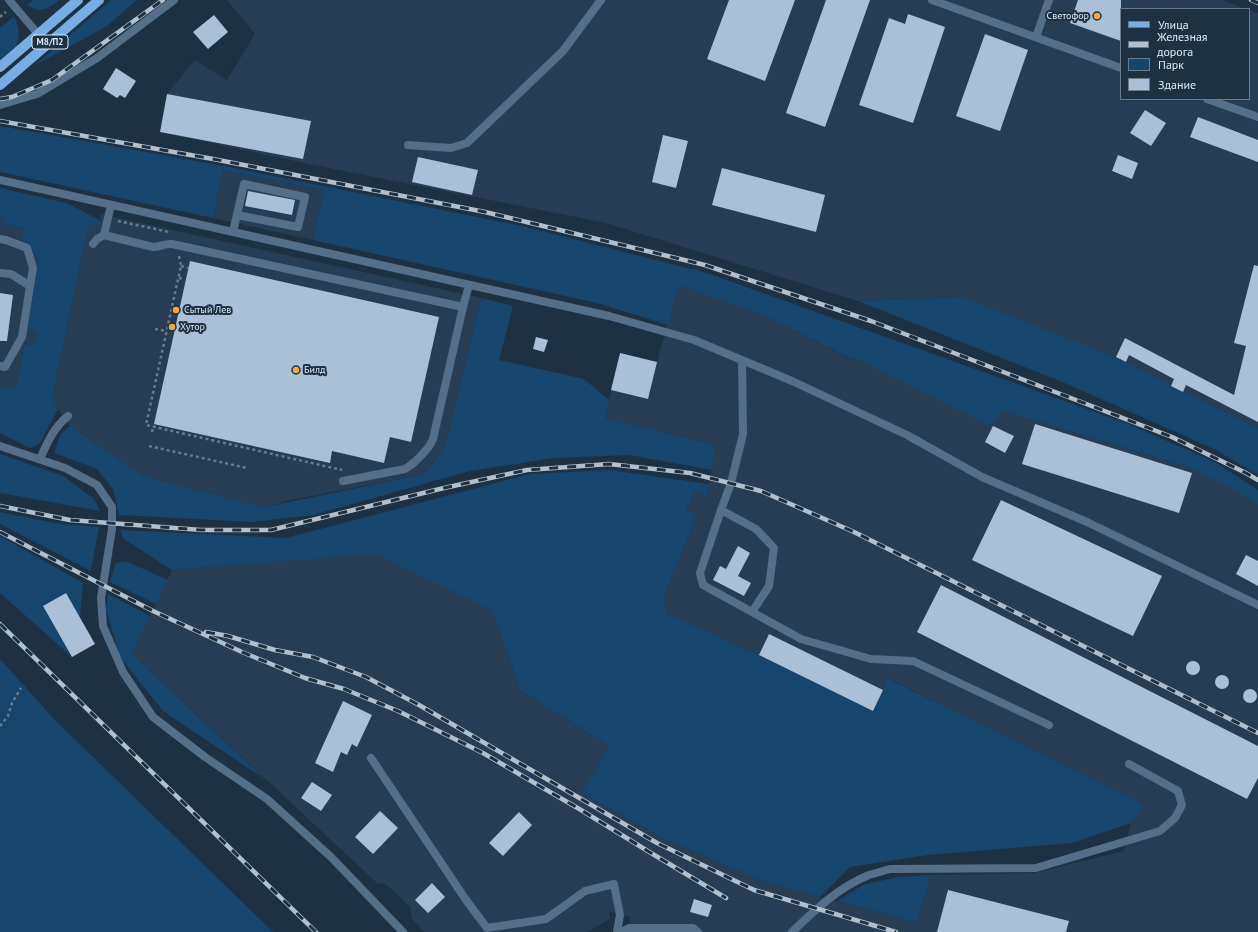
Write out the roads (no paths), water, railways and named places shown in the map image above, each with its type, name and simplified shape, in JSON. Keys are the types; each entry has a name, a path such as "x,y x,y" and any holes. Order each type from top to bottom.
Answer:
{"main road":[{"name":"М8/П2","path":"0,68 78,0"},
{"name":"М8/П2","path":"0,85 99,0"}],"lane":[{"path":"9,0 46,45"},
{"path":"0,105 37,94 97,58 174,0"},
{"path":"408,145 451,148 467,143 563,51 601,0"},
{"path":"932,0 1120,68"},
{"path":"1036,38 1048,0"},
{"path":"1210,100 1258,117"},
{"path":"0,180 609,316 694,340 792,381 907,435 982,477 1087,522 1258,605"},
{"path":"233,232 244,184 305,197 298,227 237,215"},
{"path":"104,235 111,205"},
{"path":"94,244 97,239 104,235 153,247 166,243 172,244 463,307"},
{"path":"0,239 27,248 33,268 22,337 5,367 0,366"},
{"path":"0,273 11,274 30,286"},
{"path":"343,481 405,469 412,464 431,443 469,285"},
{"path":"742,360 743,434 731,483 700,573 703,585 801,639 871,659 913,661 1049,725"},
{"path":"40,459 59,424 68,416"},
{"path":"0,446 65,468 97,485 112,507 112,529 101,598 103,626 123,672 153,717 205,757 268,799 331,857 403,932"},
{"path":"721,510 756,529 774,548 769,586 752,612"},
{"path":"372,758 466,900 487,928 546,919 585,891 614,884 620,915 617,932"},
{"path":"792,932 816,909 848,886 869,875 890,869 1036,868 1160,831 1175,818 1182,805 1178,791 1129,764"},
{"path":"621,932 629,928 693,928 698,932"}],"railway":[{"path":"0,99 12,97 52,80 163,0"},
{"path":"1251,0 1258,3"},
{"path":"0,121 213,159 485,212 705,265 871,321 1172,437 1258,480"},
{"path":"0,506 70,520 201,530 271,530 444,488 527,470 609,464 690,473 761,491 854,532 1258,733"},
{"path":"0,532 153,611 242,652 305,678 344,689 398,711 483,753 581,810 726,898"},
{"path":"0,624 316,932"},
{"path":"206,632 228,636 275,650 313,657 366,677 419,705 657,843 754,890 896,932"}],"place":[{"name":"Светофор","path":"1097,16"},
{"name":"Сытый Лев","path":"176,310"},
{"name":"Хутор","path":"172,327"},
{"name":"Билд","path":"296,370"}]}
